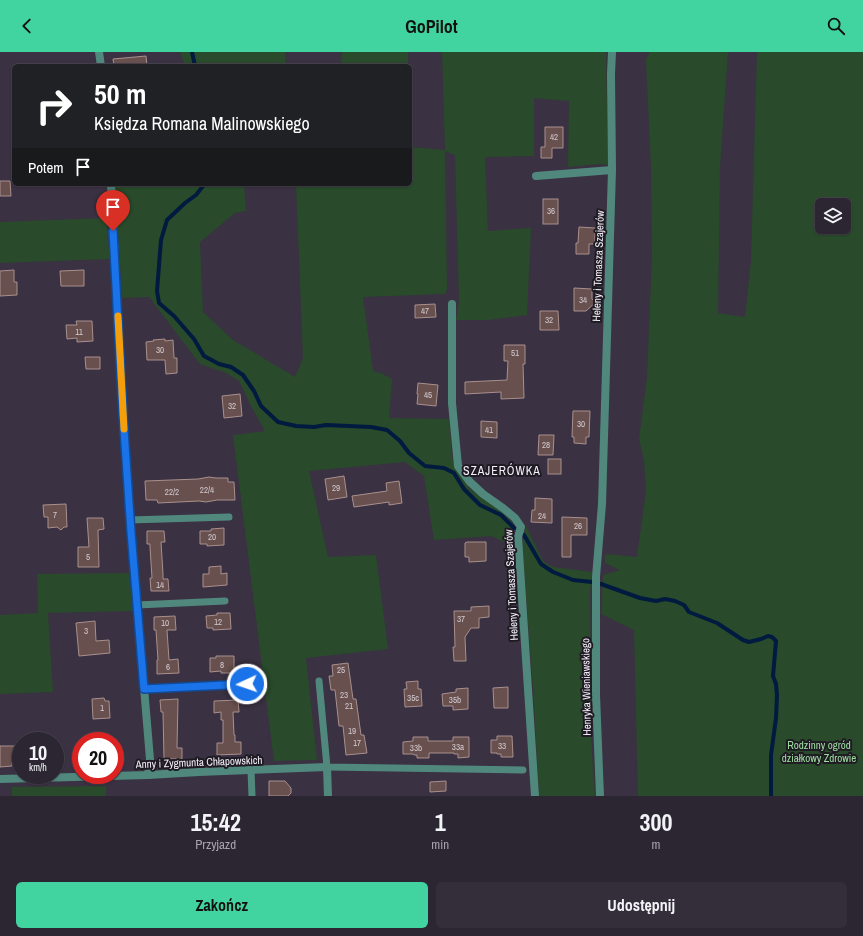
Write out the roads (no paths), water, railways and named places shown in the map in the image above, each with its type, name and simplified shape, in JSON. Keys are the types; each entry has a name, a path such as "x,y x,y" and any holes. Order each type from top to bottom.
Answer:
{"street":[{"path":"100,52 101,64"},
{"name":"Heleny i Tomasza Szajerów","path":"596,577 602,504 612,170 612,52"},
{"path":"536,176 612,170"},
{"path":"111,186 130,520 150,759 148,775"},
{"name":"Heleny i Tomasza Szajerów","path":"452,304 452,403 458,466 470,482 483,494 515,518 521,527 518,537 535,796"},
{"name":"Henryka Wieniawskiego","path":"596,577 596,695 600,796"},
{"path":"327,767 328,796"},
{"name":"Anny i Zygmunta Chłapowskich","path":"0,779 148,775 327,767"}],"lane":[{"path":"130,520 229,517"},
{"path":"137,605 225,601"},
{"path":"319,681 327,767 523,770"},
{"path":"144,689 247,684"},
{"path":"251,770 252,796"}],"waterway":[{"path":"192,52 195,64"},
{"path":"203,186 196,195 167,220 161,240 157,291 159,303 174,316 194,339 204,356 219,364 231,367 243,375 254,391 261,406 278,422 296,426 314,427 326,425 371,427 387,430 400,441 409,453 425,466 444,468 454,473 464,489 480,505 501,515 514,528"},
{"path":"524,535 541,564 553,572 573,580 592,582"},
{"path":"601,584 640,598 656,601 665,599 675,601 684,605 689,612 717,623 743,640 749,642 768,636 772,637 776,641 773,676 776,684 777,695 776,718 771,755 771,796"}],"district":[{"name":"SZAJERÓWKA","path":"502,471"}],"park label":[{"name":"Rodzinny ogród działkowy Zdrowie","path":"819,751"}]}
